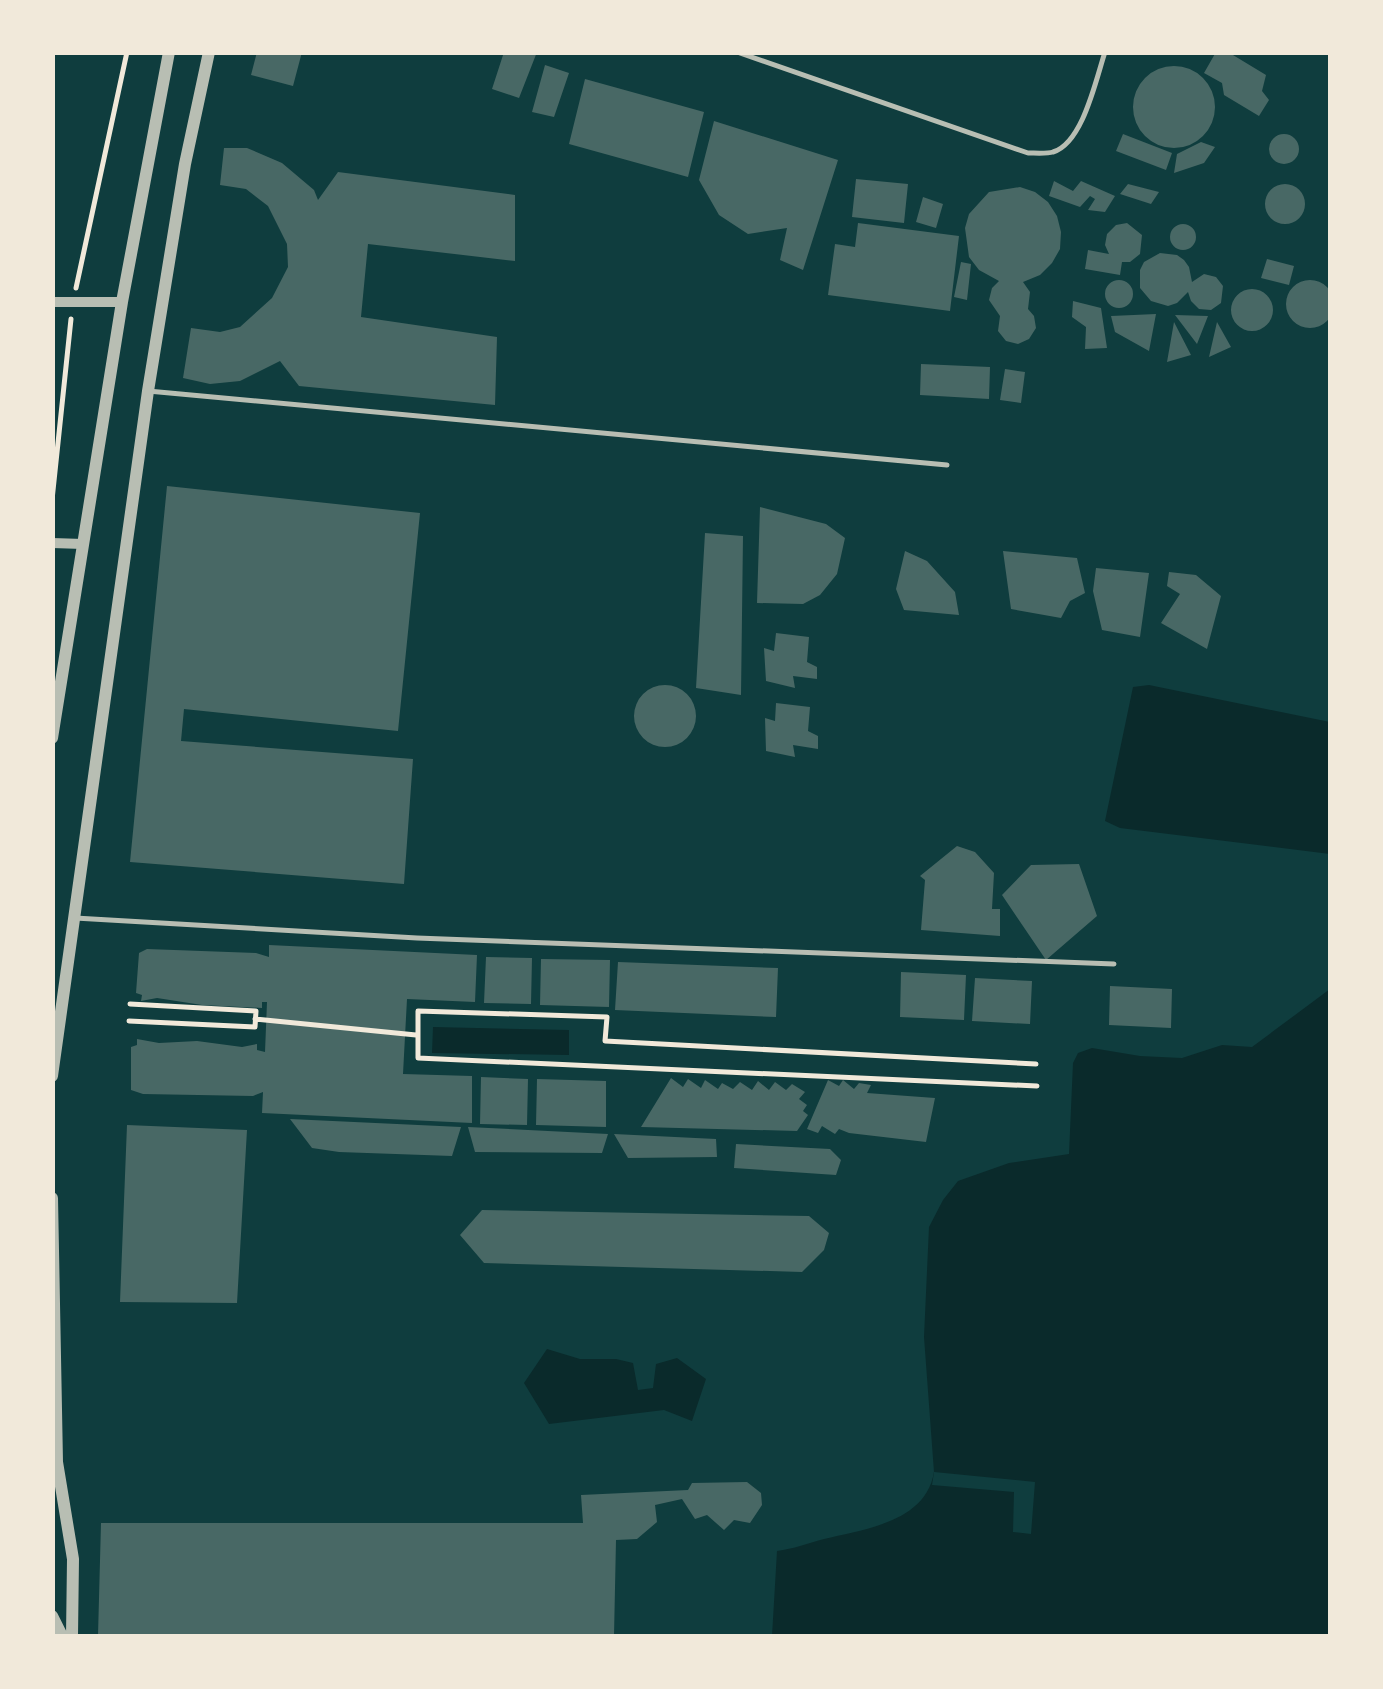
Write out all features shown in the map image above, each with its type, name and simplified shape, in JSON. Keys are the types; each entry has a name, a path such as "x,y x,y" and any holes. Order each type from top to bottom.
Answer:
{"street":[{"path":"52,738 122,302 169,52"},
{"path":"52,1076 148,390 209,52"},
{"path":"52,302 122,302"},
{"path":"52,543 83,544"},
{"path":"52,1198 55,1471 67,1510 73,1559 72,1636"},
{"path":"52,1616 62,1636"}],"lane":[{"path":"737,52 1028,153 1054,152 1074,138 1105,52"},
{"path":"148,390 947,464"},
{"path":"72,918 416,938 1114,964"}],"path":[{"path":"52,500 73,302 127,52"},
{"path":"129,1021 254,1027 256,1011 130,1004"},
{"path":"1036,1064 605,1041 607,1017 418,1011 418,1058 1037,1086"},
{"path":"255,1019 418,1036"}],"water":[{"path":"1149,685 1330,722 1330,854 1120,828 1105,821 1133,687"},
{"path":"1330,989 1330,1636 772,1636 777,1551 891,1520 906,1513 929,1489 934,1472 924,1337 929,1227 958,1181 1009,1163 1069,1154 1073,1063 1078,1053 1092,1048 1182,1058 1222,1045 1252,1047"},
{"path":"433,1027 569,1030 569,1055 432,1053"},
{"path":"547,1349 580,1359 633,1363 638,1390 653,1388 656,1364 677,1358 706,1379 692,1421 664,1410 549,1424 524,1383"}],"pier":[{"path":"934,1472 1035,1482 1031,1534 1013,1532 1014,1492 932,1485"}],"building":[{"path":"257,52 302,52 293,86 251,75"},
{"path":"504,52 537,52 519,98 492,89"},
{"path":"1216,52 1228,52 1266,75 1262,91 1269,100 1259,116 1224,95 1222,83 1204,73"},
{"path":"545,65 569,73 554,117 532,112"},
{"path":"1174,66 1190,69 1203,78 1212,91 1212,123 1203,136 1190,145 1174,148 1158,145 1145,136 1136,123 1133,107 1136,91 1145,78 1158,69"},
{"path":"585,79 704,112 688,177 569,144"},
{"path":"714,121 838,160 803,270 780,260 787,228 748,234 719,215 699,180"},
{"path":"1123,134 1172,153 1166,170 1116,151"},
{"path":"1284,134 1298,143 1299,149 1290,163 1284,164 1270,155 1269,149 1278,135"},
{"path":"1201,142 1215,147 1204,163 1174,173 1177,154"},
{"path":"224,148 247,148 282,163 314,190 318,200 338,172 515,195 515,261 368,244 361,317 497,337 495,405 299,386 280,361 240,381 210,384 183,378 191,328 220,332 240,327 272,298 288,267 287,244 268,206 246,189 220,185"},
{"path":"856,179 908,184 904,223 852,217"},
{"path":"1054,181 1073,191 1081,181 1115,196 1105,212 1088,210 1095,199 1090,196 1080,207 1049,196"},
{"path":"1128,184 1159,192 1151,204 1120,194"},
{"path":"1285,184 1299,190 1305,204 1299,218 1285,224 1271,218 1265,204 1271,190"},
{"path":"1020,187 1048,202 1061,232 1060,249 1052,263 1040,275 1023,282 1030,292 1028,309 1036,328 1029,339 1018,344 1006,341 998,331 1000,316 989,300 999,281 979,270 969,257 965,228 969,214 989,192"},
{"path":"923,197 943,204 936,228 916,222"},
{"path":"858,223 959,236 950,311 828,295 835,244 855,247"},
{"path":"1127,223 1142,235 1140,254 1130,262 1122,262 1120,275 1085,269 1088,250 1109,254 1105,245 1107,234 1116,225"},
{"path":"1183,224 1192,228 1196,237 1192,246 1183,250 1174,246 1170,237 1174,228"},
{"path":"1160,253 1184,260 1192,282 1204,274 1216,277 1223,286 1221,303 1211,310 1199,309 1188,292 1168,306 1151,301 1140,288 1140,270 1144,262"},
{"path":"1267,259 1294,266 1289,285 1261,278"},
{"path":"961,262 971,264 967,300 954,297"},
{"path":"1119,280 1129,284 1133,294 1129,304 1119,308 1109,304 1105,294 1109,284"},
{"path":"1310,280 1327,287 1334,304 1327,321 1310,328 1293,321 1286,304 1293,287"},
{"path":"1252,289 1267,295 1273,310 1267,325 1252,331 1237,325 1231,310 1237,295"},
{"path":"1073,301 1101,308 1107,348 1085,349 1086,327 1072,317"},
{"path":"1156,314 1149,351 1115,332 1111,316"},
{"path":"1175,315 1208,316 1197,344"},
{"path":"1174,322 1191,355 1167,362"},
{"path":"1217,322 1231,347 1209,357"},
{"path":"921,364 990,367 989,399 920,395"},
{"path":"1005,369 1025,372 1021,403 1000,400"},
{"path":"167,486 420,513 398,731 184,709 181,741 413,759 404,884 130,862"},
{"path":"760,507 826,524 845,538 837,574 820,595 803,604 757,603"},
{"path":"705,533 743,536 741,695 696,688"},
{"path":"905,551 927,561 955,592 959,615 904,610 896,589"},
{"path":"1003,551 1077,558 1085,593 1070,601 1061,618 1011,609"},
{"path":"1096,568 1149,573 1140,637 1102,630 1093,591"},
{"path":"1169,572 1196,575 1221,596 1207,649 1161,623 1180,594 1167,586"},
{"path":"776,633 809,637 807,662 817,667 817,679 793,676 795,688 766,681 764,648 774,651"},
{"path":"665,685 687,694 696,716 687,738 665,747 643,738 634,716 643,694"},
{"path":"776,703 810,707 808,731 818,736 818,749 793,745 795,757 766,751 765,718 775,721"},
{"path":"957,846 975,852 994,873 992,909 1000,909 1000,936 921,930 925,880 920,876"},
{"path":"1079,864 1097,916 1046,960 1002,895 1031,865"},
{"path":"269,945 477,955 475,1002 407,999 403,1074 472,1076 472,1123 262,1113 263,1092 253,1096 143,1094 131,1090 131,1047 137,1045 137,1039 242,1047 257,1044 257,1050 265,1052 267,1002 262,1002 262,1008 157,998 141,1001 142,995 136,993 139,953 147,949 256,953 269,957"},
{"path":"486,957 532,958 531,1004 484,1003"},
{"path":"541,959 610,960 609,1007 540,1005"},
{"path":"618,962 778,968 776,1017 615,1010"},
{"path":"901,972 966,975 964,1020 900,1017"},
{"path":"975,978 1032,981 1030,1024 972,1021"},
{"path":"1110,986 1172,989 1171,1028 1109,1025"},
{"path":"481,1077 528,1079 527,1125 480,1124"},
{"path":"671,1078 683,1087 688,1079 701,1088 705,1080 718,1089 722,1083 733,1089 740,1082 752,1090 758,1081 769,1090 775,1082 786,1090 792,1084 805,1092 799,1099 807,1105 803,1111 808,1115 797,1131 641,1127"},
{"path":"537,1079 606,1081 606,1127 536,1125"},
{"path":"828,1080 839,1086 843,1080 854,1089 859,1083 871,1085 867,1093 935,1098 926,1142 839,1129 835,1134 822,1126 818,1133 807,1129"},
{"path":"290,1119 461,1127 452,1156 339,1152 312,1148"},
{"path":"127,1125 247,1130 237,1303 120,1302"},
{"path":"468,1127 608,1134 602,1153 475,1152"},
{"path":"614,1134 716,1139 717,1157 628,1158"},
{"path":"736,1144 830,1149 841,1160 836,1175 734,1168"},
{"path":"482,1210 809,1216 829,1233 824,1250 802,1272 484,1263 460,1235"},
{"path":"747,1482 761,1493 762,1505 750,1523 734,1520 724,1530 707,1515 695,1519 682,1499 655,1505 657,1522 637,1539 616,1540 614,1636 98,1636 101,1523 583,1523 581,1495 688,1490 692,1483"}]}
